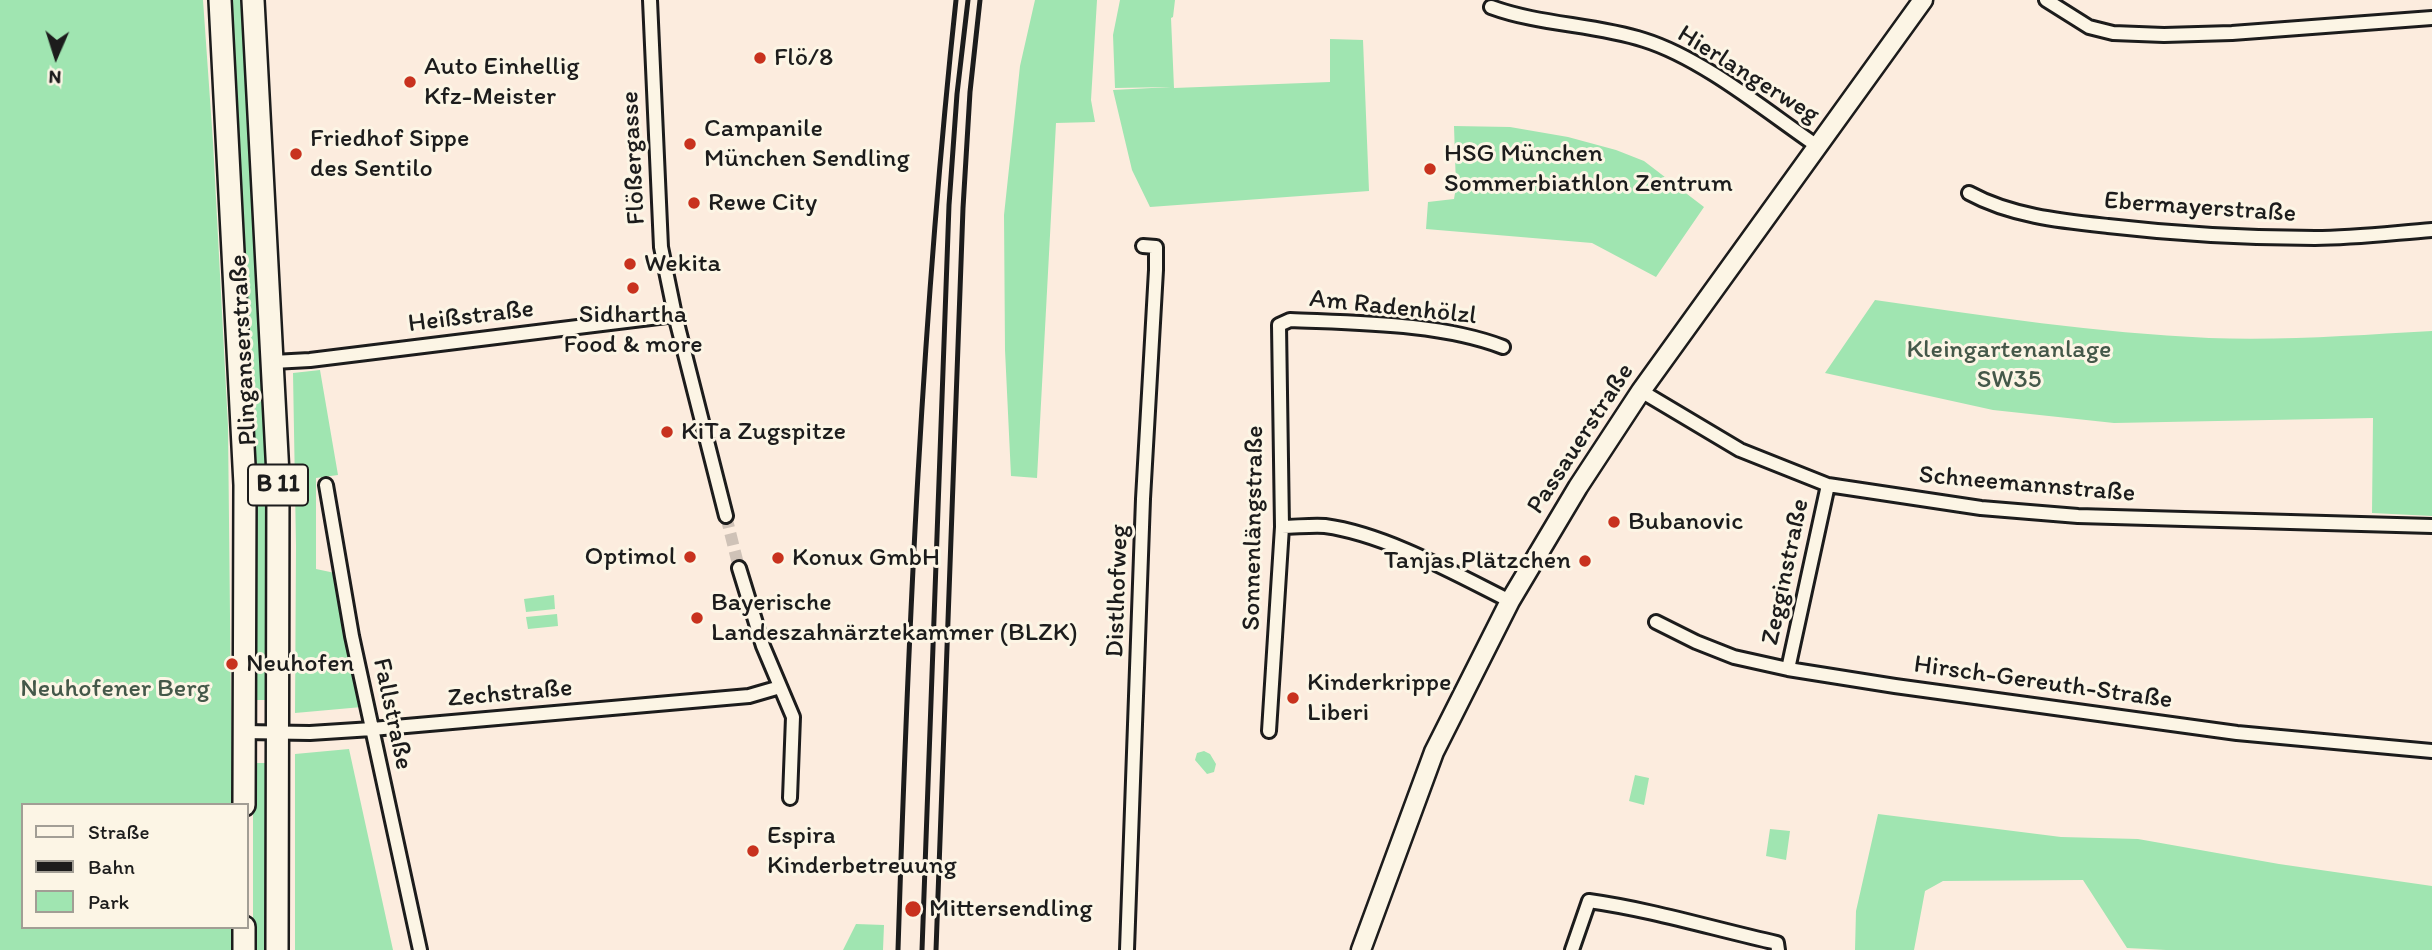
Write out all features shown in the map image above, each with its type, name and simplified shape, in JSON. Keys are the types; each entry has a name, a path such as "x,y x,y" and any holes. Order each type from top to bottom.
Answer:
{"main road":[{"name":"Plinganserstraße","path":"220,0 245,485 244,803"},
{"name":"Plinganserstraße","path":"253,0 278,475 277,950"},
{"path":"244,929 244,950"}],"street":[{"name":"Flößergasse","path":"650,0 662,247 675,315 726,516"},
{"name":"Passauerstraße","path":"1361,950 1434,752 1510,601 1578,487 1641,391 1923,0"},
{"path":"2046,0 2089,27 2113,33 2232,33 2432,18"},
{"name":"Hierlangerweg","path":"1491,8 1516,16 1642,39 1669,49 1734,88 1817,146"},
{"name":"Ebermayerstraße","path":"1969,193 2022,213 2149,231 2317,238 2432,230"},
{"name":"Distlhofweg","path":"1127,950 1143,499 1156,270 1156,247 1143,246"},
{"name":"Heißstraße","path":"273,362 675,315"},
{"name":"Am Radenhölzl","path":"1279,325 1290,320 1388,325 1480,339 1503,348"},
{"name":"Sonnenlängstraße","path":"1269,731 1282,527 1279,325"},
{"name":"Schneemannstraße","path":"1641,391 1740,450 1828,485 1981,508 2078,516 2432,526"},
{"name":"Fallstraße","path":"326,485 352,636 420,950"},
{"name":"Zegginstraße","path":"1788,669 1828,485"},
{"path":"1282,527 1325,526 1363,536 1403,550 1510,601"},
{"path":"739,568 763,646 793,717 790,798"},
{"name":"Hirsch-Gereuth-Straße","path":"1656,622 1734,657 1788,669 2237,733 2432,751"},
{"name":"Zechstraße","path":"243,732 372,729 749,696 780,687"},
{"path":"1572,950 1589,901 1626,906 1742,933 1777,943 1778,950"}],"green space":[{"name":"Neuhofener Berg","path":"0,0 203,0 228,426 232,803 21,803 21,929 232,929 233,950 0,950"},
{"path":"230,0 247,0 269,488 269,700 253,700"},
{"path":"1035,0 1097,0 1091,100 1095,122 1056,123 1037,478 1011,476 1005,350 1004,215 1020,66"},
{"path":"1120,0 1175,0 1171,18 1174,88 1330,82 1330,39 1363,40 1369,191 1150,207 1132,170 1113,90 1171,87 1115,88 1113,35"},
{"path":"1454,126 1510,127 1568,137 1616,150 1644,161 1704,207 1656,277 1592,243 1426,229 1428,202 1454,199"},
{"name":"Kleingartenanlage SW35","path":"1875,300 2000,318 2167,336 2293,338 2432,331 2432,516 2372,513 2373,418 2114,423 1993,410 1825,373"},
{"path":"320,370 338,475 316,478 316,569 335,573 362,707 295,713 293,373"},
{"path":"554,595 555,609 526,612 524,599"},
{"path":"557,614 558,626 528,629 526,617"},
{"path":"349,749 393,950 295,950 295,754"},
{"path":"1204,751 1210,754 1216,764 1214,772 1207,774 1195,760 1197,753"},
{"path":"253,763 270,763 270,950 253,950"},
{"path":"1635,775 1649,778 1644,805 1629,801"},
{"path":"1878,814 2061,837 2138,839 2279,864 2432,886 2432,950 2127,948 2083,880 1943,881 1925,891 1914,950 1855,950 1856,911"},
{"path":"1770,829 1790,831 1786,860 1766,856"},
{"path":"856,924 884,925 883,950 843,950"}],"tunnel":[{"path":"726,516 739,568"}],"railway":[{"path":"898,950 906,712 925,356 956,0"},
{"path":"922,950 949,205 957,94 968,0"},
{"path":"936,950 963,208 970,92 980,0"}],"place":[{"name":"Flö/8","path":"760,58"},
{"name":"Auto Einhellig Kfz-Meister","path":"410,82"},
{"name":"Campanile München Sendling","path":"690,144"},
{"name":"Friedhof Sippe des Sentilo","path":"296,154"},
{"name":"HSG München Sommerbiathlon Zentrum","path":"1430,169"},
{"name":"Rewe City","path":"694,203"},
{"name":"Wekita","path":"630,264"},
{"name":"Sidhartha Food & more","path":"633,288"},
{"name":"KiTa Zugspitze","path":"667,432"},
{"name":"Bubanovic","path":"1614,522"},
{"name":"Optimol","path":"690,557"},
{"name":"Konux GmbH","path":"778,558"},
{"name":"Tanjas Plätzchen","path":"1585,561"},
{"name":"Bayerische Landeszahnärztekammer (BLZK)","path":"697,618"},
{"name":"Neuhofen","path":"232,664"},
{"name":"Kinderkrippe Liberi","path":"1293,698"},
{"name":"Espira Kinderbetreuung","path":"753,851"},
{"name":"Mittersendling","path":"913,909"}]}
